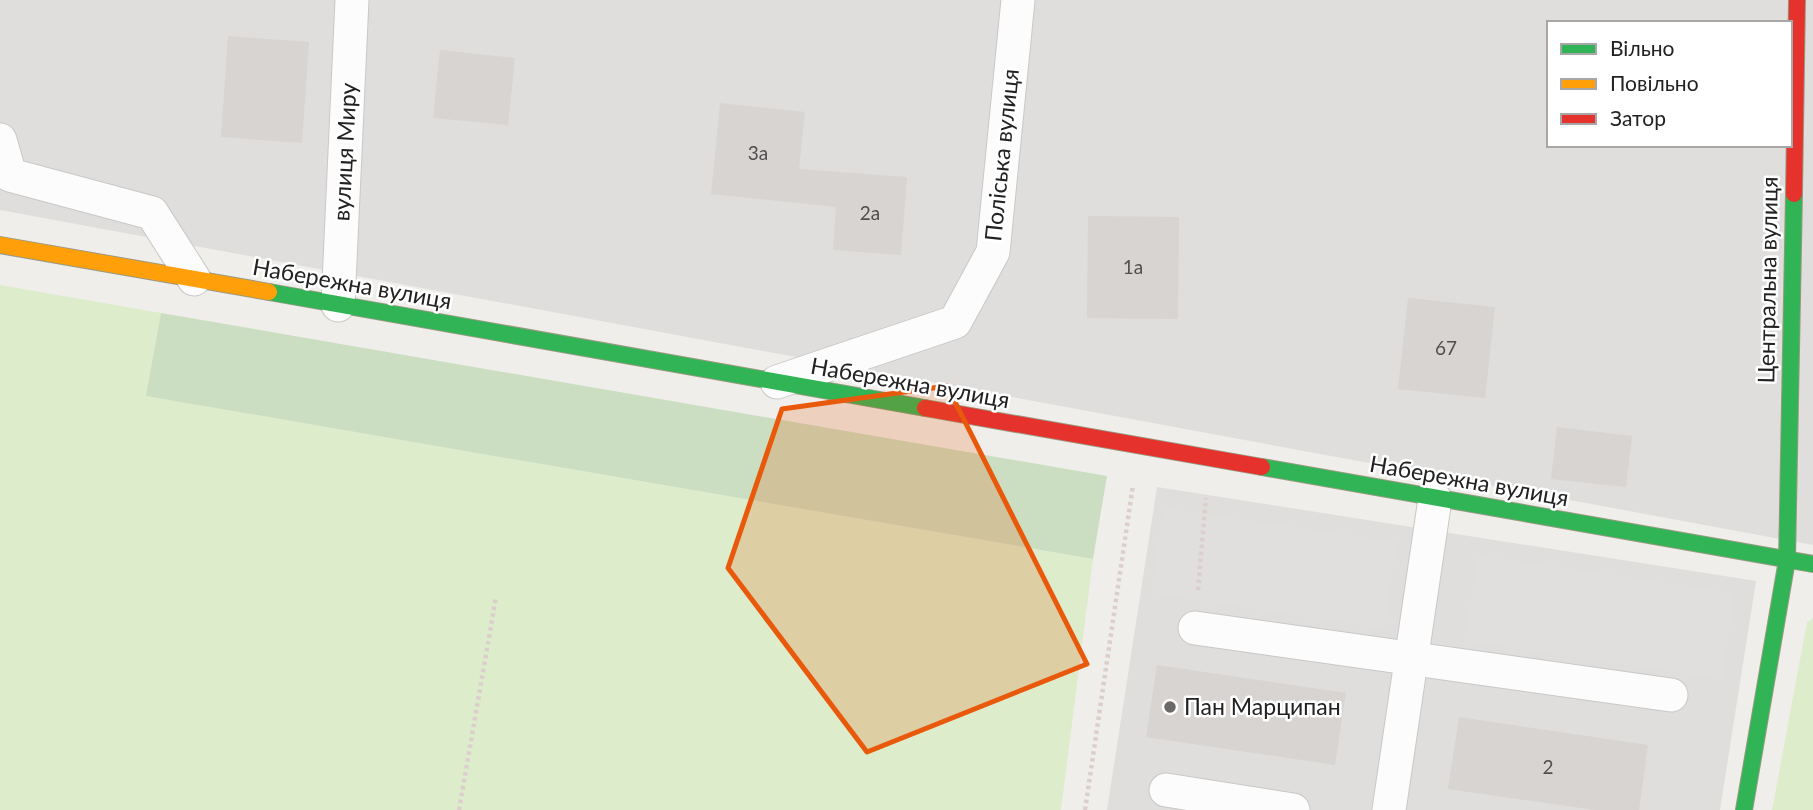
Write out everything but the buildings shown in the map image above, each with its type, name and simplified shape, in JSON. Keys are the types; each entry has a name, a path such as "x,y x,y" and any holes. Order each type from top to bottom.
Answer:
{"street":[{"name":"вулиця Миру","path":"338,305 352,0"},
{"name":"Поліська вулиця","path":"777,383 955,322 993,252 1018,0"},
{"name":"Центральна вулиця","path":"1744,810 1787,560 1803,131 1797,0"},
{"path":"0,140 10,175 152,213 194,279"},
{"name":"Набережна вулиця","path":"0,245 1813,564"},
{"path":"1389,810 1435,499"},
{"path":"1195,628 1671,695"},
{"path":"1166,790 1258,807 1293,810"}],"path":[{"path":"1085,810 1138,446"},
{"path":"1195,628 1206,497"},
{"path":"459,810 496,597"}],"highlighted area":[{"path":"947,386 1087,664 867,752 728,568 782,409"}],"shaded area":[{"path":"0,0 1813,0 1813,545 0,210"},
{"path":"1157,487 1756,581 1720,810 1107,810"},
{"path":"1164,508 1396,542 1384,628 1151,593"},
{"path":"1478,556 1734,593 1722,679 1465,641"}],"green space":[{"path":"0,285 161,313 147,396 1093,559 1061,810 0,810"},
{"path":"161,313 1107,476 1093,559 146,396"},
{"path":"1813,618 1813,810 1772,810 1807,622"}],"traffic: fast":[{"path":"1744,810 1787,560 1794,194"},
{"path":"269,292 925,408"},
{"path":"1262,467 1813,564"}],"traffic: slow":[{"path":"0,245 269,292"}],"traffic: jam":[{"path":"1794,194 1797,0"},
{"path":"925,408 1262,467"}],"place":[{"name":"Пан Марципан","path":"1170,707"}]}
